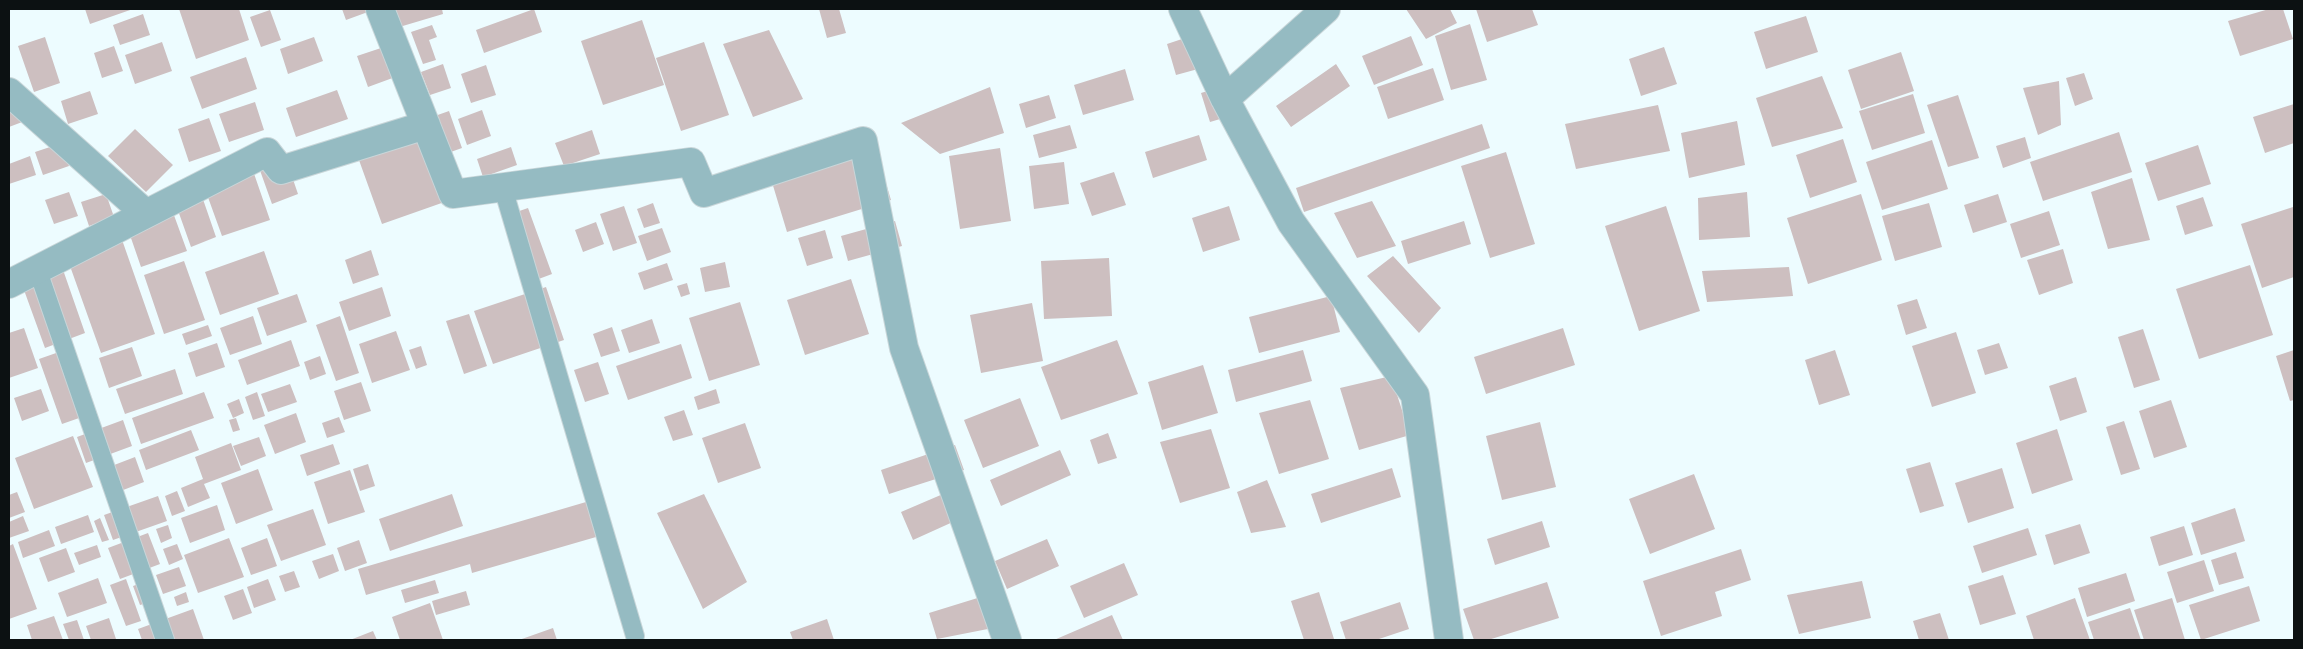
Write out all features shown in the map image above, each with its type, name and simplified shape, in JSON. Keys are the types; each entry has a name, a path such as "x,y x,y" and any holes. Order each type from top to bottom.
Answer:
{"street":[{"path":"380,9 453,194 691,162 704,193 863,141 904,348 1007,640"},
{"path":"1183,9 1224,99 1291,222 1415,395 1448,640"},
{"path":"1224,99 1326,9"},
{"path":"9,92 145,213"},
{"path":"9,284 38,271 145,213 267,152 281,170 426,125"}],"lane":[{"path":"503,188 635,636"},
{"path":"38,271 165,640"}],"building":[{"path":"85,9 133,9 90,24"},
{"path":"179,9 239,9 249,40 196,59"},
{"path":"342,9 376,9 346,20"},
{"path":"390,9 442,9 443,14 396,28"},
{"path":"534,9 542,32 484,53 476,30"},
{"path":"819,9 839,9 846,33 827,38"},
{"path":"1406,9 1450,9 1457,23 1426,39"},
{"path":"1476,9 1532,9 1538,25 1487,42"},
{"path":"2269,9 2283,9 2293,39 2240,56 2228,21"},
{"path":"270,10 281,40 261,47 250,17"},
{"path":"143,14 150,35 120,45 113,25"},
{"path":"1806,16 1818,52 1766,69 1754,32"},
{"path":"642,20 664,85 603,105 581,41"},
{"path":"1470,24 1487,80 1451,90 1435,36"},
{"path":"432,25 437,37 429,40 436,60 423,64 411,32"},
{"path":"769,30 803,99 753,117 723,44"},
{"path":"1200,33 1209,66 1176,75 1167,44"},
{"path":"1411,36 1423,65 1374,85 1362,56"},
{"path":"45,37 60,83 34,92 18,46"},
{"path":"314,37 323,61 288,74 280,49"},
{"path":"162,42 172,71 135,84 125,55"},
{"path":"704,42 729,115 681,131 656,58"},
{"path":"114,46 123,71 102,78 94,53"},
{"path":"387,46 398,76 368,87 357,56"},
{"path":"1664,47 1677,84 1641,96 1629,59"},
{"path":"1901,52 1914,91 1861,109 1848,70"},
{"path":"246,57 257,89 202,109 190,77"},
{"path":"443,64 451,88 430,95 421,72"},
{"path":"1336,64 1350,86 1291,127 1276,106"},
{"path":"486,65 496,95 471,103 461,74"},
{"path":"1433,68 1444,100 1388,119 1377,87"},
{"path":"1125,69 1134,100 1083,115 1074,85"},
{"path":"2084,73 2093,99 2075,106 2066,78"},
{"path":"1822,76 1843,128 1772,147 1756,98"},
{"path":"2059,81 2061,125 2038,135 2023,88"},
{"path":"990,87 1004,133 940,154 901,123"},
{"path":"1217,88 1227,117 1210,122 1201,93"},
{"path":"337,90 348,119 296,137 286,108"},
{"path":"90,91 98,114 68,124 61,101"},
{"path":"1913,94 1925,133 1872,150 1859,111"},
{"path":"1049,95 1056,118 1026,128 1019,104"},
{"path":"1958,95 1979,158 1948,167 1927,105"},
{"path":"9,102 38,116 9,127"},
{"path":"255,102 264,130 229,142 219,114"},
{"path":"2294,104 2294,143 2265,153 2253,117"},
{"path":"1658,105 1670,151 1576,169 1565,124"},
{"path":"482,110 491,136 467,145 458,119"},
{"path":"449,111 462,148 445,154 432,117"},
{"path":"209,118 221,151 189,162 178,129"},
{"path":"1737,121 1745,165 1689,178 1681,133"},
{"path":"426,124 453,199 382,224 355,149"},
{"path":"1482,124 1490,148 1304,212 1296,188"},
{"path":"1070,125 1077,148 1039,158 1033,135"},
{"path":"135,129 173,165 146,192 108,156"},
{"path":"592,130 600,154 564,166 555,143"},
{"path":"2119,132 2132,172 2043,201 2030,162"},
{"path":"1199,135 1207,160 1153,178 1145,152"},
{"path":"872,137 891,200 787,232 768,169"},
{"path":"2025,137 2031,158 2003,168 1996,146"},
{"path":"1843,139 1857,182 1810,198 1796,155"},
{"path":"1932,140 1948,189 1882,210 1866,162"},
{"path":"62,143 69,166 43,175 35,152"},
{"path":"2198,145 2211,184 2158,201 2145,163"},
{"path":"511,147 517,165 483,177 477,159"},
{"path":"1000,148 1011,221 960,229 949,156"},
{"path":"1506,152 1535,244 1490,258 1461,166"},
{"path":"284,153 298,194 272,204 257,162"},
{"path":"30,156 36,175 9,184 9,164"},
{"path":"250,162 270,220 222,236 201,178"},
{"path":"1064,162 1069,204 1034,209 1029,166"},
{"path":"1114,172 1126,205 1092,216 1080,183"},
{"path":"2132,178 2150,240 2108,249 2091,192"},
{"path":"196,179 216,237 191,247 170,188"},
{"path":"69,192 78,216 54,224 45,200"},
{"path":"1747,192 1750,237 1699,240 1698,198"},
{"path":"106,194 114,217 89,226 81,202"},
{"path":"1861,194 1882,260 1808,284 1787,218"},
{"path":"1998,194 2007,222 1973,233 1964,205"},
{"path":"167,196 187,251 141,267 122,212"},
{"path":"2203,197 2213,226 2185,235 2176,206"},
{"path":"1372,201 1396,246 1357,258 1334,213"},
{"path":"653,203 660,223 644,228 637,209"},
{"path":"1929,203 1942,247 1895,261 1882,216"},
{"path":"624,206 637,243 613,251 600,214"},
{"path":"1229,206 1240,240 1203,252 1192,218"},
{"path":"1666,206 1700,311 1639,331 1605,226"},
{"path":"2293,207 2294,277 2262,288 2241,224"},
{"path":"528,208 552,274 528,283 505,216"},
{"path":"2049,211 2060,245 2021,258 2010,224"},
{"path":"895,221 902,246 848,261 841,236"},
{"path":"1464,221 1471,244 1408,264 1401,241"},
{"path":"596,222 604,244 583,252 575,230"},
{"path":"662,228 671,252 647,261 638,236"},
{"path":"825,230 833,258 807,266 798,238"},
{"path":"120,234 155,334 101,353 65,252"},
{"path":"2063,249 2073,283 2039,295 2027,260"},
{"path":"371,250 379,275 353,284 345,260"},
{"path":"264,251 279,294 220,315 205,272"},
{"path":"1393,256 1441,308 1419,333 1367,276"},
{"path":"1109,258 1112,316 1044,319 1041,261"},
{"path":"184,261 205,320 164,334 144,275"},
{"path":"725,262 730,287 705,292 700,268"},
{"path":"667,263 673,280 644,290 638,273"},
{"path":"61,264 85,333 45,348 20,279"},
{"path":"2250,265 2273,335 2199,359 2176,289"},
{"path":"1789,267 1793,296 1707,302 1702,271"},
{"path":"851,279 869,334 805,355 787,300"},
{"path":"687,283 690,294 681,297 677,286"},
{"path":"382,287 391,316 349,331 339,302"},
{"path":"546,287 564,340 493,364 474,311"},
{"path":"297,294 307,322 267,336 257,308"},
{"path":"1331,296 1340,332 1259,353 1249,317"},
{"path":"1917,299 1927,328 1906,335 1897,305"},
{"path":"740,302 760,365 709,381 689,318"},
{"path":"1032,303 1043,361 981,373 970,315"},
{"path":"469,314 487,366 464,374 446,321"},
{"path":"253,316 262,344 230,355 220,328"},
{"path":"340,316 359,373 336,381 316,325"},
{"path":"652,319 660,343 629,353 621,330"},
{"path":"208,325 212,336 186,345 182,334"},
{"path":"612,327 620,351 601,357 593,334"},
{"path":"24,328 38,368 9,378 9,333"},
{"path":"1563,328 1575,365 1486,394 1474,357"},
{"path":"2143,329 2160,380 2134,388 2118,337"},
{"path":"396,331 410,370 372,383 359,344"},
{"path":"1956,332 1976,393 1932,407 1912,346"},
{"path":"291,340 300,366 247,385 238,360"},
{"path":"1117,340 1138,394 1061,420 1041,367"},
{"path":"217,343 225,367 196,377 188,353"},
{"path":"1999,343 2008,368 1985,375 1977,350"},
{"path":"681,344 692,378 628,400 616,366"},
{"path":"421,346 427,365 416,369 409,350"},
{"path":"132,347 142,376 109,388 99,358"},
{"path":"1303,350 1312,381 1236,402 1228,370"},
{"path":"1835,350 1850,395 1819,405 1805,360"},
{"path":"2294,350 2294,400 2290,401 2276,356"},
{"path":"59,352 82,417 62,424 39,359"},
{"path":"320,356 326,374 310,380 304,362"},
{"path":"598,362 609,394 585,402 574,370"},
{"path":"1203,365 1218,413 1162,430 1148,382"},
{"path":"175,369 183,394 125,414 116,389"},
{"path":"1391,376 1410,435 1359,450 1340,388"},
{"path":"2076,377 2087,412 2060,421 2049,386"},
{"path":"361,382 371,411 344,420 334,391"},
{"path":"290,384 297,402 268,412 261,394"},
{"path":"41,389 49,411 22,421 14,398"},
{"path":"716,389 720,403 698,410 694,397"},
{"path":"204,392 214,418 141,444 132,418"},
{"path":"257,392 265,416 253,420 245,397"},
{"path":"1020,398 1039,446 983,468 964,420"},
{"path":"239,399 244,413 233,418 227,404"},
{"path":"1310,400 1329,459 1279,474 1259,413"},
{"path":"2171,400 2187,447 2154,458 2139,411"},
{"path":"684,410 693,435 673,441 664,417"},
{"path":"296,413 306,442 275,454 264,425"},
{"path":"339,417 345,432 327,438 322,423"},
{"path":"236,418 240,430 233,432 229,420"},
{"path":"123,420 132,446 86,463 77,437"},
{"path":"2124,421 2140,469 2121,475 2106,427"},
{"path":"1540,422 1556,487 1502,500 1486,436"},
{"path":"745,423 761,468 718,483 702,438"},
{"path":"1211,429 1230,488 1180,503 1160,442"},
{"path":"2057,429 2073,480 2032,494 2016,443"},
{"path":"191,430 199,450 146,470 139,450"},
{"path":"1108,433 1117,458 1098,464 1090,440"},
{"path":"73,436 93,487 34,509 15,458"},
{"path":"259,437 266,456 241,466 233,446"},
{"path":"231,443 241,470 204,484 210,498 188,507 181,488 203,479 195,457"},
{"path":"333,444 340,464 307,476 300,455"},
{"path":"955,445 964,470 889,494 881,470"},
{"path":"1060,450 1071,475 1001,506 990,480"},
{"path":"135,457 144,482 118,492 109,467"},
{"path":"1930,462 1944,506 1920,513 1906,469"},
{"path":"368,464 375,486 360,491 353,469"},
{"path":"1392,468 1401,497 1321,523 1311,494"},
{"path":"2002,468 2014,508 1968,523 1955,483"},
{"path":"258,469 273,510 236,524 221,483"},
{"path":"350,470 365,512 328,524 314,482"},
{"path":"1694,474 1715,529 1650,554 1629,499"},
{"path":"1267,480 1286,527 1251,533 1237,492"},
{"path":"177,491 185,511 172,516 165,496"},
{"path":"17,492 25,512 9,518 9,495"},
{"path":"452,494 463,526 390,551 379,519"},
{"path":"704,494 747,582 703,609 657,513"},
{"path":"943,494 955,521 913,540 901,512"},
{"path":"158,496 167,521 113,540 104,515"},
{"path":"586,502 596,537 472,573 470,564 366,595 358,569"},
{"path":"217,505 225,530 190,543 181,518"},
{"path":"2235,508 2245,541 2201,555 2191,523"},
{"path":"313,509 326,545 281,561 267,525"},
{"path":"88,515 94,532 61,544 55,527"},
{"path":"23,516 29,531 9,538 9,522"},
{"path":"100,518 109,540 102,542 94,521"},
{"path":"1542,521 1550,547 1495,565 1487,539"},
{"path":"2080,524 2090,553 2054,565 2045,535"},
{"path":"168,525 172,538 161,543 156,529"},
{"path":"2184,526 2193,555 2159,566 2150,537"},
{"path":"2028,528 2037,555 1982,573 1973,546"},
{"path":"49,530 55,546 23,558 18,542"},
{"path":"148,533 160,564 120,579 108,548"},
{"path":"229,538 244,577 198,593 184,555"},
{"path":"267,538 277,566 251,575 241,548"},
{"path":"1047,539 1059,566 1007,589 995,561"},
{"path":"359,540 367,563 345,571 337,548"},
{"path":"13,544 37,609 9,619 9,546"},
{"path":"177,544 183,559 169,565 163,549"},
{"path":"97,545 101,557 79,565 74,553"},
{"path":"66,548 75,572 48,582 39,558"},
{"path":"1741,549 1751,580 1715,592 1722,616 1661,636 1643,581"},
{"path":"2236,552 2244,578 2219,585 2211,560"},
{"path":"333,554 339,571 319,579 312,561"},
{"path":"2204,560 2214,591 2177,603 2167,572"},
{"path":"1124,563 1138,595 1084,618 1070,586"},
{"path":"179,567 186,586 163,594 156,575"},
{"path":"294,571 300,587 285,592 279,576"},
{"path":"2126,573 2135,601 2087,617 2078,588"},
{"path":"2003,575 2016,614 1980,625 1968,586"},
{"path":"98,578 107,603 67,617 58,593"},
{"path":"126,579 141,621 126,626 110,585"},
{"path":"268,579 276,600 254,608 247,587"},
{"path":"435,580 439,593 405,603 401,590"},
{"path":"147,581 154,601 140,605 133,586"},
{"path":"1862,581 1871,618 1799,634 1787,595"},
{"path":"1547,582 1559,618 1488,640 1474,640 1463,609"},
{"path":"2249,586 2260,621 2201,640 2189,605"},
{"path":"243,589 252,613 233,620 224,596"},
{"path":"466,591 470,605 436,615 432,601"},
{"path":"186,592 189,602 177,606 174,597"},
{"path":"1319,592 1334,639 1304,640 1291,601"},
{"path":"984,596 998,627 937,639 929,613"},
{"path":"2075,598 2090,640 2034,640 2026,616"},
{"path":"2172,598 2185,640 2144,640 2134,610"},
{"path":"1400,602 1409,629 1376,640 1346,640 1340,622"},
{"path":"430,603 443,640 400,640 392,617"},
{"path":"2130,608 2141,640 2094,640 2088,622"},
{"path":"193,609 204,640 142,640 138,629"},
{"path":"1940,613 1949,640 1919,640 1913,621"},
{"path":"1112,615 1123,640 1054,640"},
{"path":"54,616 63,640 32,640 27,625"},
{"path":"109,618 116,639 91,640 86,626"},
{"path":"827,619 834,640 793,640 790,632"},
{"path":"77,620 84,640 69,640 63,624"},
{"path":"553,628 557,640 519,640"},
{"path":"373,631 377,640 350,640"}]}
